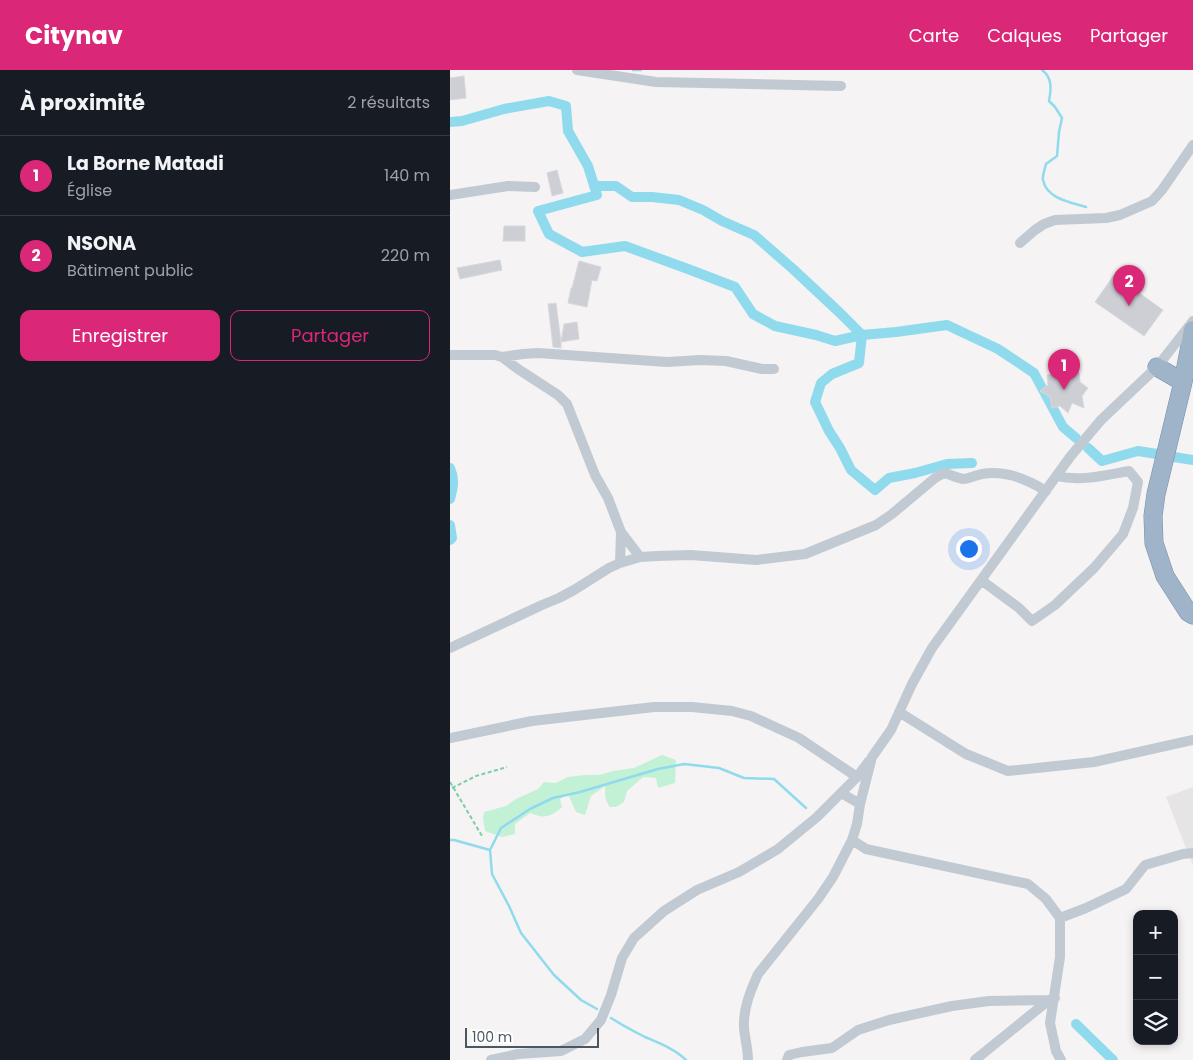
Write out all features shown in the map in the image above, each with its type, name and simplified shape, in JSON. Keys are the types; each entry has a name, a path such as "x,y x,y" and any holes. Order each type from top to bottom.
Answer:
{"highway":[{"path":"1193,330 1156,494 1153,516 1154,543 1165,576 1188,612 1193,616"},
{"path":"1157,367 1182,382"}],"street":[{"path":"577,70 656,82 841,86"},
{"path":"1020,243 1044,224 1055,220 1120,216 1152,201 1162,190 1193,145"},
{"path":"450,195 508,186 535,187"},
{"path":"491,1060 518,1054 561,1051 585,1039 601,1020 622,958 634,938 664,911 697,890 739,872 778,849 817,817 857,777 891,730 912,684 932,648 1070,457 1101,420 1157,367 1193,321"},
{"path":"502,357 538,353 667,362 726,361 762,369 774,369"},
{"path":"450,355 496,355 502,357 558,395 567,404 595,475 608,498 621,532 640,557"},
{"path":"981,580 1019,608 1032,621 1055,605 1087,574 1123,534 1138,482 1129,471 1092,477 1066,478 1056,476"},
{"path":"450,648 559,598 620,562 640,557 691,555 756,560 805,554 876,525 944,473 965,479 995,472 1033,483 1046,491"},
{"path":"620,562 621,532"},
{"path":"450,738 532,721 598,712 654,707 732,711 751,716 799,738 857,777"},
{"path":"899,712 966,754 1008,770 1094,762 1193,740"},
{"path":"748,1060 744,1028 746,1004 752,987 758,974 833,878 852,840 872,757"},
{"path":"841,793 860,804"},
{"path":"852,840 866,849 1028,884 1046,899 1060,918 1060,956 1052,999 1050,1023 1056,1051 1061,1060"},
{"path":"1060,918 1126,889 1145,866 1183,854 1193,853"},
{"path":"787,1060 789,1056 802,1052 832,1048 858,1030 889,1020 952,1006 989,1001 1052,999"},
{"path":"975,1060 1052,999"}],"path":[{"path":"452,788 476,776 507,767"},
{"path":"450,782 482,836"}],"shaded area":[{"path":"1193,787 1193,866 1166,797"}],"green space":[{"path":"662,755 676,760 675,783 658,788 656,778 643,777 627,791 624,802 616,807 610,807 606,801 605,786 591,796 585,815 576,812 568,794 560,799 562,807 554,813 547,816 539,816 530,813 515,824 515,834 502,837 485,831 484,812 506,806 538,789 544,782 556,783 568,777 599,775 634,768"}],"building":[{"path":"464,76 466,98 450,100 450,78"},
{"path":"557,170 563,193 552,196 547,173"},
{"path":"504,226 525,226 525,241 503,241"},
{"path":"500,260 502,270 460,279 457,268"},
{"path":"579,261 601,267 597,281 592,280 587,307 568,303"},
{"path":"1114,275 1163,310 1144,336 1095,302"},
{"path":"556,303 561,348 553,347 548,304"},
{"path":"577,322 579,339 561,342 564,324"},
{"path":"1062,368 1067,374 1079,372 1080,382 1088,388 1082,396 1084,408 1072,403 1068,413 1060,406 1052,408 1050,397 1040,391 1048,385 1047,375 1056,374"}],"waterway":[{"path":"633,70 641,70"},
{"path":"1042,70 1050,80 1049,101 1062,118 1057,156 1046,164 1043,180 1049,192 1054,196 1086,207"},
{"path":"450,122 462,121 504,109 549,101 566,106 568,131 588,166 597,195 538,211 549,234 582,252 625,246 688,269 735,287 753,314 775,326 835,341 862,335 947,325 998,349 1034,373 1063,427 1076,438"},
{"path":"594,186 616,186 632,197 679,200 754,235 793,269 862,335 859,363 832,374 821,383 815,402 851,470 875,490 889,478 947,464 972,463"},
{"path":"1088,448 1102,461 1138,451 1157,454"},
{"path":"1174,457 1193,460"},
{"path":"450,468 453,476 450,499"},
{"path":"450,525 452,538 450,540"},
{"path":"450,840 490,850 501,828 530,809 553,798 658,769 684,764 719,768 744,778 774,779 806,808"},
{"path":"490,850 492,874 521,933 554,975 581,1000 597,1009"},
{"path":"611,1018 623,1026 672,1049 686,1060"},
{"path":"1076,1024 1113,1060"}],"place":[{"name":"NSONA","path":"1129,306"},
{"name":"La Borne Matadi","path":"1064,390"}]}
